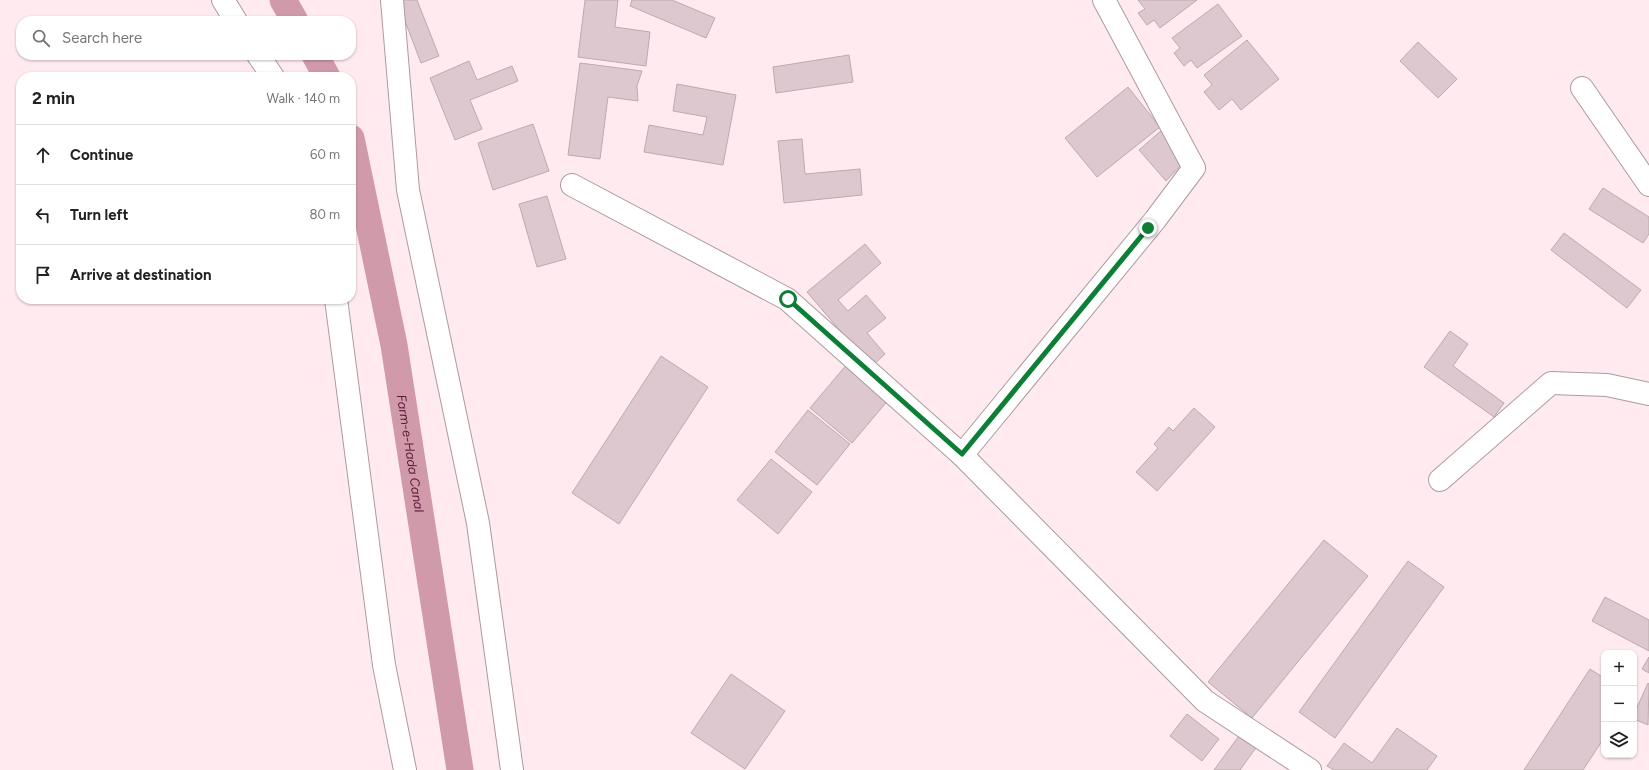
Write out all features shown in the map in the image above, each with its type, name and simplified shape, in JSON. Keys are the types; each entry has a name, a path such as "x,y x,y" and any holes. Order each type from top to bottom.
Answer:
{"street":[{"path":"222,0 233,16"},
{"path":"392,0 408,190 478,522 512,770"},
{"path":"962,454 1155,220 1194,168 1104,0"},
{"path":"261,60 270,72"},
{"path":"1582,88 1649,185"},
{"path":"572,185 788,299 962,454 1205,701 1310,770"},
{"path":"337,304 384,665 405,770"},
{"path":"1440,480 1551,383 1607,385 1649,394"}],"building":[{"path":"397,0 417,0 439,56 421,63"},
{"path":"585,0 618,0 615,27 650,32 646,66 578,57"},
{"path":"632,0 672,0 715,18 706,38 630,6"},
{"path":"1138,0 1197,0 1160,28 1154,20 1147,25 1138,13 1145,9"},
{"path":"1218,4 1242,36 1197,68 1191,60 1184,66 1174,53 1180,48 1172,38"},
{"path":"1247,40 1279,79 1241,110 1232,99 1219,110 1204,92 1212,85 1204,75"},
{"path":"1418,42 1457,79 1438,98 1400,61"},
{"path":"849,55 853,82 776,93 773,67"},
{"path":"469,61 477,80 512,66 518,81 470,100 482,129 455,140 430,78"},
{"path":"580,63 642,71 637,86 638,101 608,97 600,159 568,155"},
{"path":"677,84 736,95 723,165 644,152 649,125 703,135 707,117 673,111"},
{"path":"1128,87 1160,127 1097,177 1065,138"},
{"path":"533,124 549,171 493,190 478,143"},
{"path":"1162,130 1185,161 1166,181 1139,150"},
{"path":"802,139 805,174 860,169 862,195 784,203 778,141"},
{"path":"1603,188 1649,217 1649,234 1643,243 1589,209"},
{"path":"547,196 566,259 537,267 519,204"},
{"path":"1564,233 1641,290 1627,308 1551,250"},
{"path":"865,244 881,263 838,300 848,311 866,295 886,318 867,333 885,354 871,367 807,292"},
{"path":"1450,331 1468,344 1453,366 1504,403 1494,417 1424,367"},
{"path":"661,356 708,387 619,524 572,493"},
{"path":"848,363 890,398 852,443 810,408"},
{"path":"1194,408 1215,427 1157,491 1136,472 1158,448 1154,444 1169,427 1173,431"},
{"path":"808,410 850,444 817,485 775,452"},
{"path":"771,459 812,492 778,534 737,500"},
{"path":"1324,540 1368,576 1252,718 1208,682"},
{"path":"1408,561 1444,587 1335,738 1299,712"},
{"path":"1605,597 1649,620 1649,651 1592,621"},
{"path":"1649,657 1649,673 1642,669"},
{"path":"1590,669 1601,676 1601,743 1583,770 1524,770"},
{"path":"731,674 785,711 745,769 691,733"},
{"path":"1648,683 1648,725 1637,720 1637,707"},
{"path":"1187,714 1219,739 1202,761 1170,736"},
{"path":"1397,728 1437,756 1427,770 1334,770 1327,766 1344,743 1372,763"},
{"path":"1241,733 1258,745 1240,770 1214,770"}],"waterway":[{"name":"Farm-e-Hada Canal","path":"283,0 292,16"},
{"name":"Farm-e-Hada Canal","path":"318,60 324,72"},
{"name":"Farm-e-Hada Canal","path":"356,162 394,345 460,770"}],"route":[{"path":"788,299 962,454 1148,228"}]}
